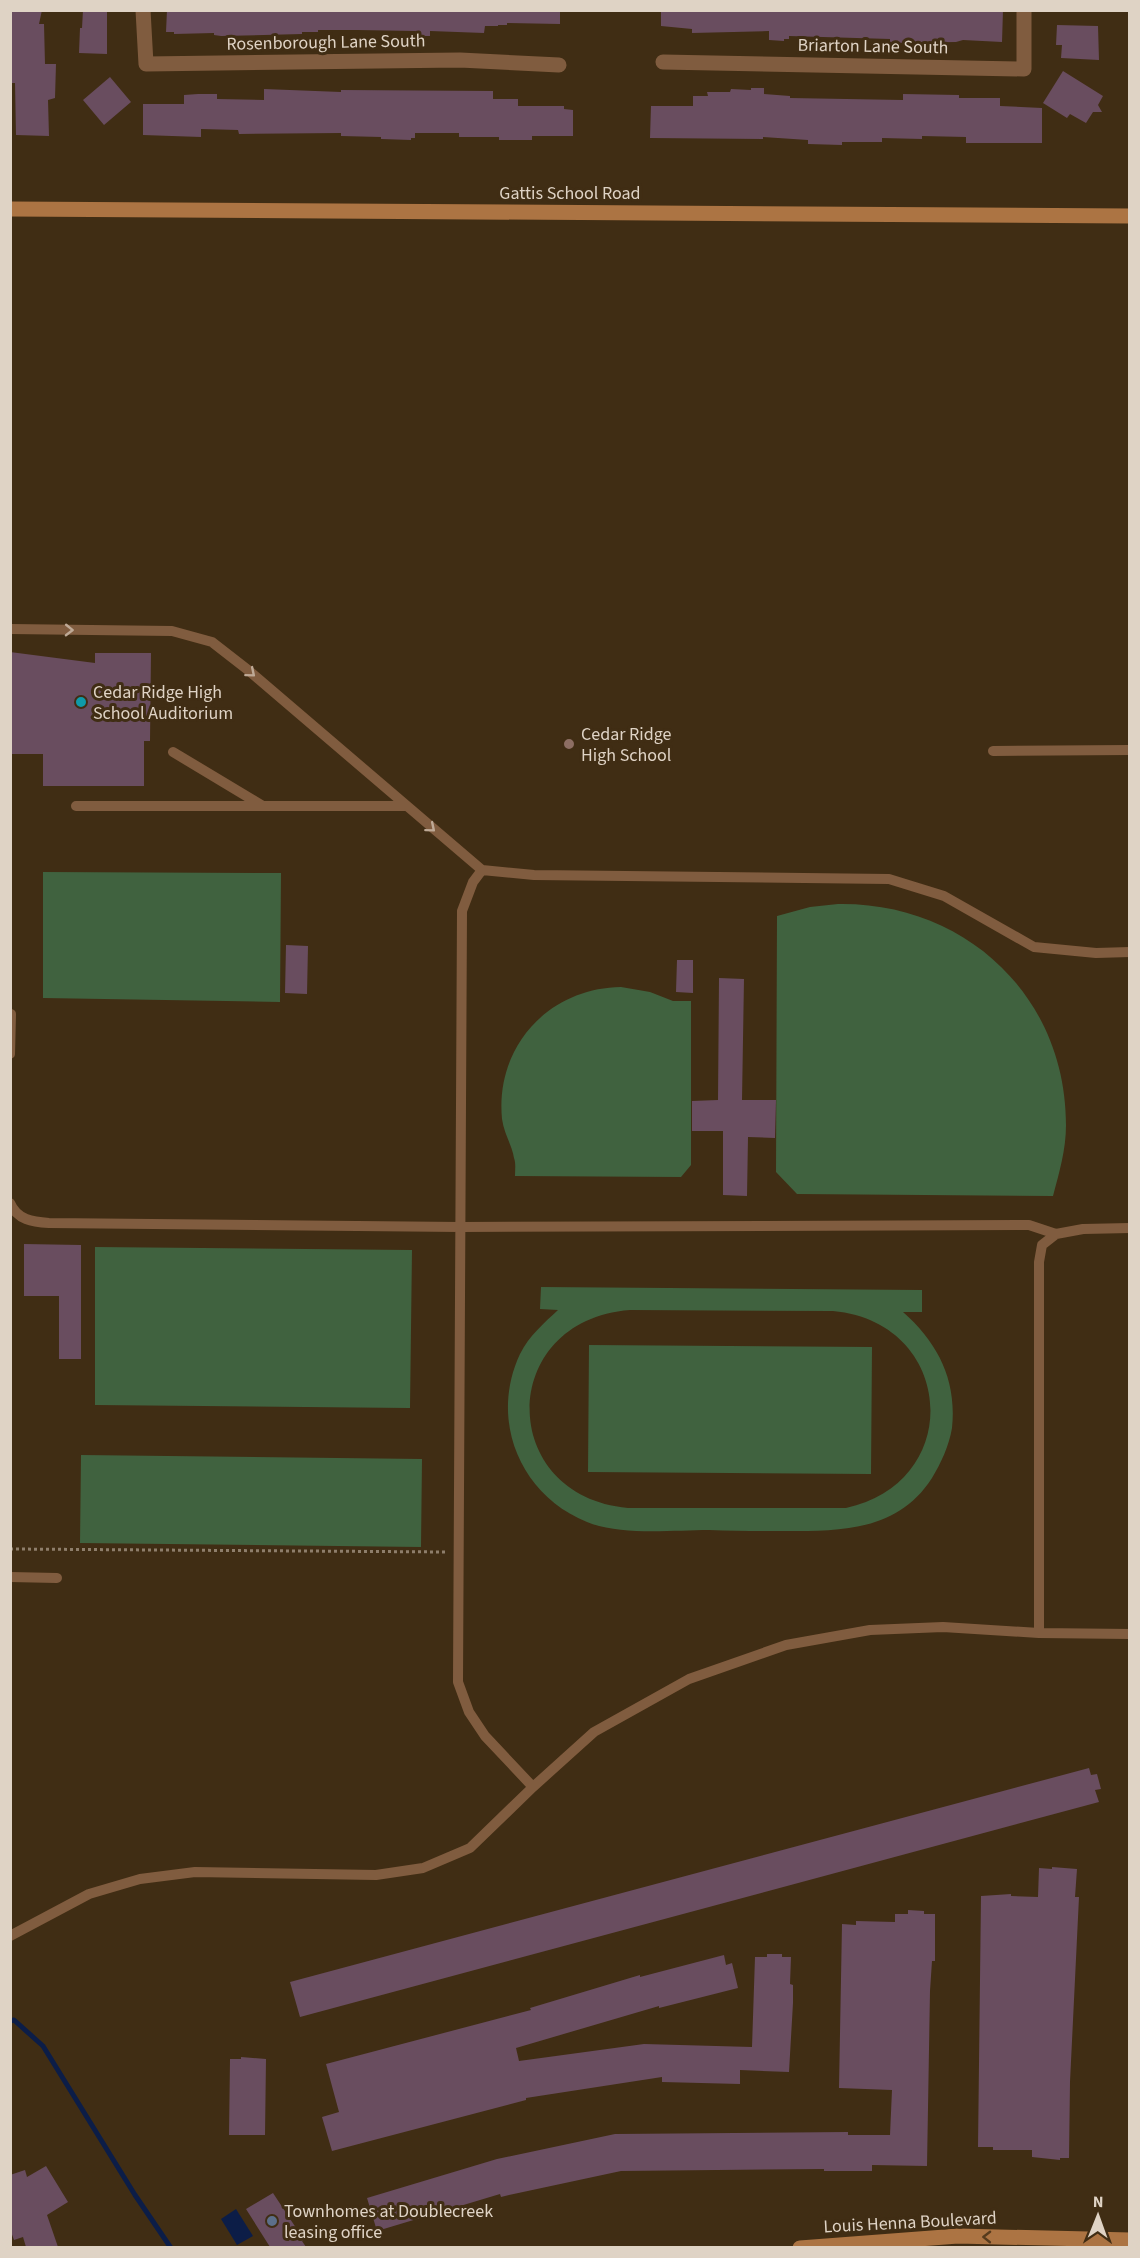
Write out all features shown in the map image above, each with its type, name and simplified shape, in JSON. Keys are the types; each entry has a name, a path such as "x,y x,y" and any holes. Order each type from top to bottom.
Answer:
{"main road":[{"name":"Gattis School Road","path":"10,209 1130,216"},
{"name":"Louis Henna Boulevard","path":"800,2247 958,2236 1130,2240"}],"street":[{"name":"Rosenborough Lane South","path":"143,10 146,64 460,60 560,65"},
{"name":"Briarton Lane South","path":"663,62 1024,69 1024,10"}],"lane":[{"path":"10,629 172,631 212,642 248,670 482,870 534,875 889,879 944,896 1034,947 1096,953 1130,952"},
{"path":"993,751 1130,750"},
{"path":"174,752 263,807"},
{"path":"76,806 406,806"},
{"path":"482,870 473,882 462,911 458,1682 470,1712 485,1736 533,1787"},
{"path":"10,1054 11,1014"},
{"path":"10,1203 19,1215 38,1222 460,1227 1029,1225 1056,1234"},
{"path":"1039,1633 1039,1262 1042,1245 1056,1234 1083,1229 1130,1228"},
{"path":"10,1577 57,1578"},
{"path":"10,1936 89,1894 140,1879 195,1872 376,1875 423,1868 470,1848 594,1732 689,1679 786,1645 870,1630 943,1627 1039,1633 1130,1634"}],"path":[{"path":"10,1549 458,1552"}],"green space":[{"path":"43,872 281,873 280,1002 43,998"},
{"path":"838,904 884,908 927,920 966,939 1000,965 1027,998 1048,1036 1061,1078 1066,1134 1053,1196 797,1194 776,1172 777,916 810,907"},
{"path":"621,987 650,992 673,1001 691,1001 691,1165 681,1177 515,1176 515,1160 502,1119 502,1092 508,1068 518,1045 532,1026 550,1010 571,998 595,990"},
{"path":"95,1247 412,1250 410,1408 95,1405"},
{"path":"541,1287 922,1290 922,1312 903,1312 926,1336 948,1378 953,1411 947,1448 932,1478 903,1509 886,1518 848,1528 807,1531 631,1531 587,1522 564,1510 544,1494 528,1474 517,1453 510,1429 508,1404 511,1379 520,1354 532,1336 558,1310 540,1309","holes":["630,1310 833,1311 874,1322 903,1343 922,1371 930,1404 927,1437 912,1468 885,1493 846,1508 628,1508 585,1496 554,1473 536,1443 530,1408 536,1374 555,1343 586,1321"]},
{"path":"589,1345 872,1347 871,1474 588,1472"},
{"path":"81,1455 422,1459 421,1547 80,1543"}],"water":[{"path":"236,2209 253,2236 237,2245 221,2219"}],"building":[{"path":"10,10 42,10 39,24 44,24 45,64 56,64 55,98 48,100 49,136 16,135 15,83 11,83"},
{"path":"83,10 107,10 107,54 79,53"},
{"path":"167,10 560,10 560,24 507,23 507,25 485,26 484,33 430,31 430,36 415,36 415,31 318,30 318,32 302,32 302,34 221,36 214,35 214,33 174,34 174,32 166,32"},
{"path":"661,10 1003,10 1002,42 963,40 890,43 890,39 789,36 789,39 784,39 784,41 769,40 769,31 692,33 692,29 661,26"},
{"path":"1057,25 1098,26 1099,60 1061,58 1062,45 1056,45"},
{"path":"1063,71 1103,96 1098,105 1102,112 1093,112 1086,123 1070,114 1067,118 1043,103"},
{"path":"110,77 131,102 104,125 83,100"},
{"path":"751,88 764,88 764,94 790,96 790,98 903,100 903,94 1000,98 1000,106 1042,108 1042,143 966,143 966,137 922,136 922,139 882,138 882,142 842,142 842,145 808,144 808,140 763,137 763,139 650,138 651,106 693,106 693,96 708,96 707,92 730,92 731,89 751,90"},
{"path":"264,89 341,92 341,90 493,91 493,99 518,99 518,106 564,106 564,109 573,110 573,136 532,136 532,140 499,140 499,137 459,137 459,133 415,133 415,138 411,140 341,136 341,133 239,134 238,130 201,129 201,137 143,135 143,104 184,104 184,95 198,94 217,94 217,99 264,100"},
{"name":"Cedar Ridge High School Auditorium","path":"10,652 95,663 95,653 151,653 150,741 144,741 144,786 43,786 43,754 10,754"},
{"path":"286,945 308,946 307,994 285,993"},
{"path":"677,960 693,960 693,993 676,992"},
{"path":"719,978 744,979 742,1100 776,1100 775,1138 748,1137 747,1196 723,1195 723,1131 692,1131 692,1101 718,1100"},
{"path":"24,1244 81,1245 81,1359 59,1359 59,1296 24,1296"},
{"path":"1089,1768 1091,1775 1097,1774 1101,1789 1095,1790 1099,1802 300,2017 290,1982"},
{"path":"1052,1867 1077,1869 1075,1897 1079,1897 1070,2082 1069,2158 1060,2158 1060,2160 1032,2157 1032,2150 993,2150 993,2147 978,2147 981,1896 1011,1894 1011,1896 1038,1897 1039,1868 1052,1869"},
{"path":"908,1910 935,1914 935,1961 932,1961 930,1991 927,2166 872,2165 872,2171 824,2171 824,2169 621,2171 501,2197 500,2194 377,2231 367,2198 497,2159 615,2134 848,2132 848,2135 890,2135 892,2090 839,2088 842,1924 856,1925 856,1921 895,1922 895,1914 908,1914"},
{"path":"767,1954 782,1954 782,1957 791,1957 790,1984 793,1985 793,2003 789,2072 740,2070 740,2084 662,2082 662,2077 526,2098 526,2100 332,2151 322,2117 339,2112 326,2064 531,2010 530,2008 640,1975 640,1977 724,1955 726,1965 732,1963 738,1988 659,2008 659,2006 516,2048 519,2061 644,2044 752,2047 755,1957 767,1957"},
{"path":"241,2057 266,2059 265,2135 229,2135 230,2059 241,2059"},
{"path":"46,2166 68,2202 47,2215 58,2247 26,2247 23,2237 14,2240 10,2229 10,2175 25,2170 27,2177"},
{"name":"Townhomes at Doublecreek leasing office","path":"273,2193 304,2240 302,2241 306,2247 270,2247 246,2209"}],"waterway":[{"path":"10,2021 14,2020 43,2046 135,2195 171,2248"}],"place":[{"name":"Cedar Ridge High School Auditorium","path":"81,702"},
{"name":"Cedar Ridge High School","path":"569,744"},
{"name":"Townhomes at Doublecreek leasing office","path":"272,2221"}]}
